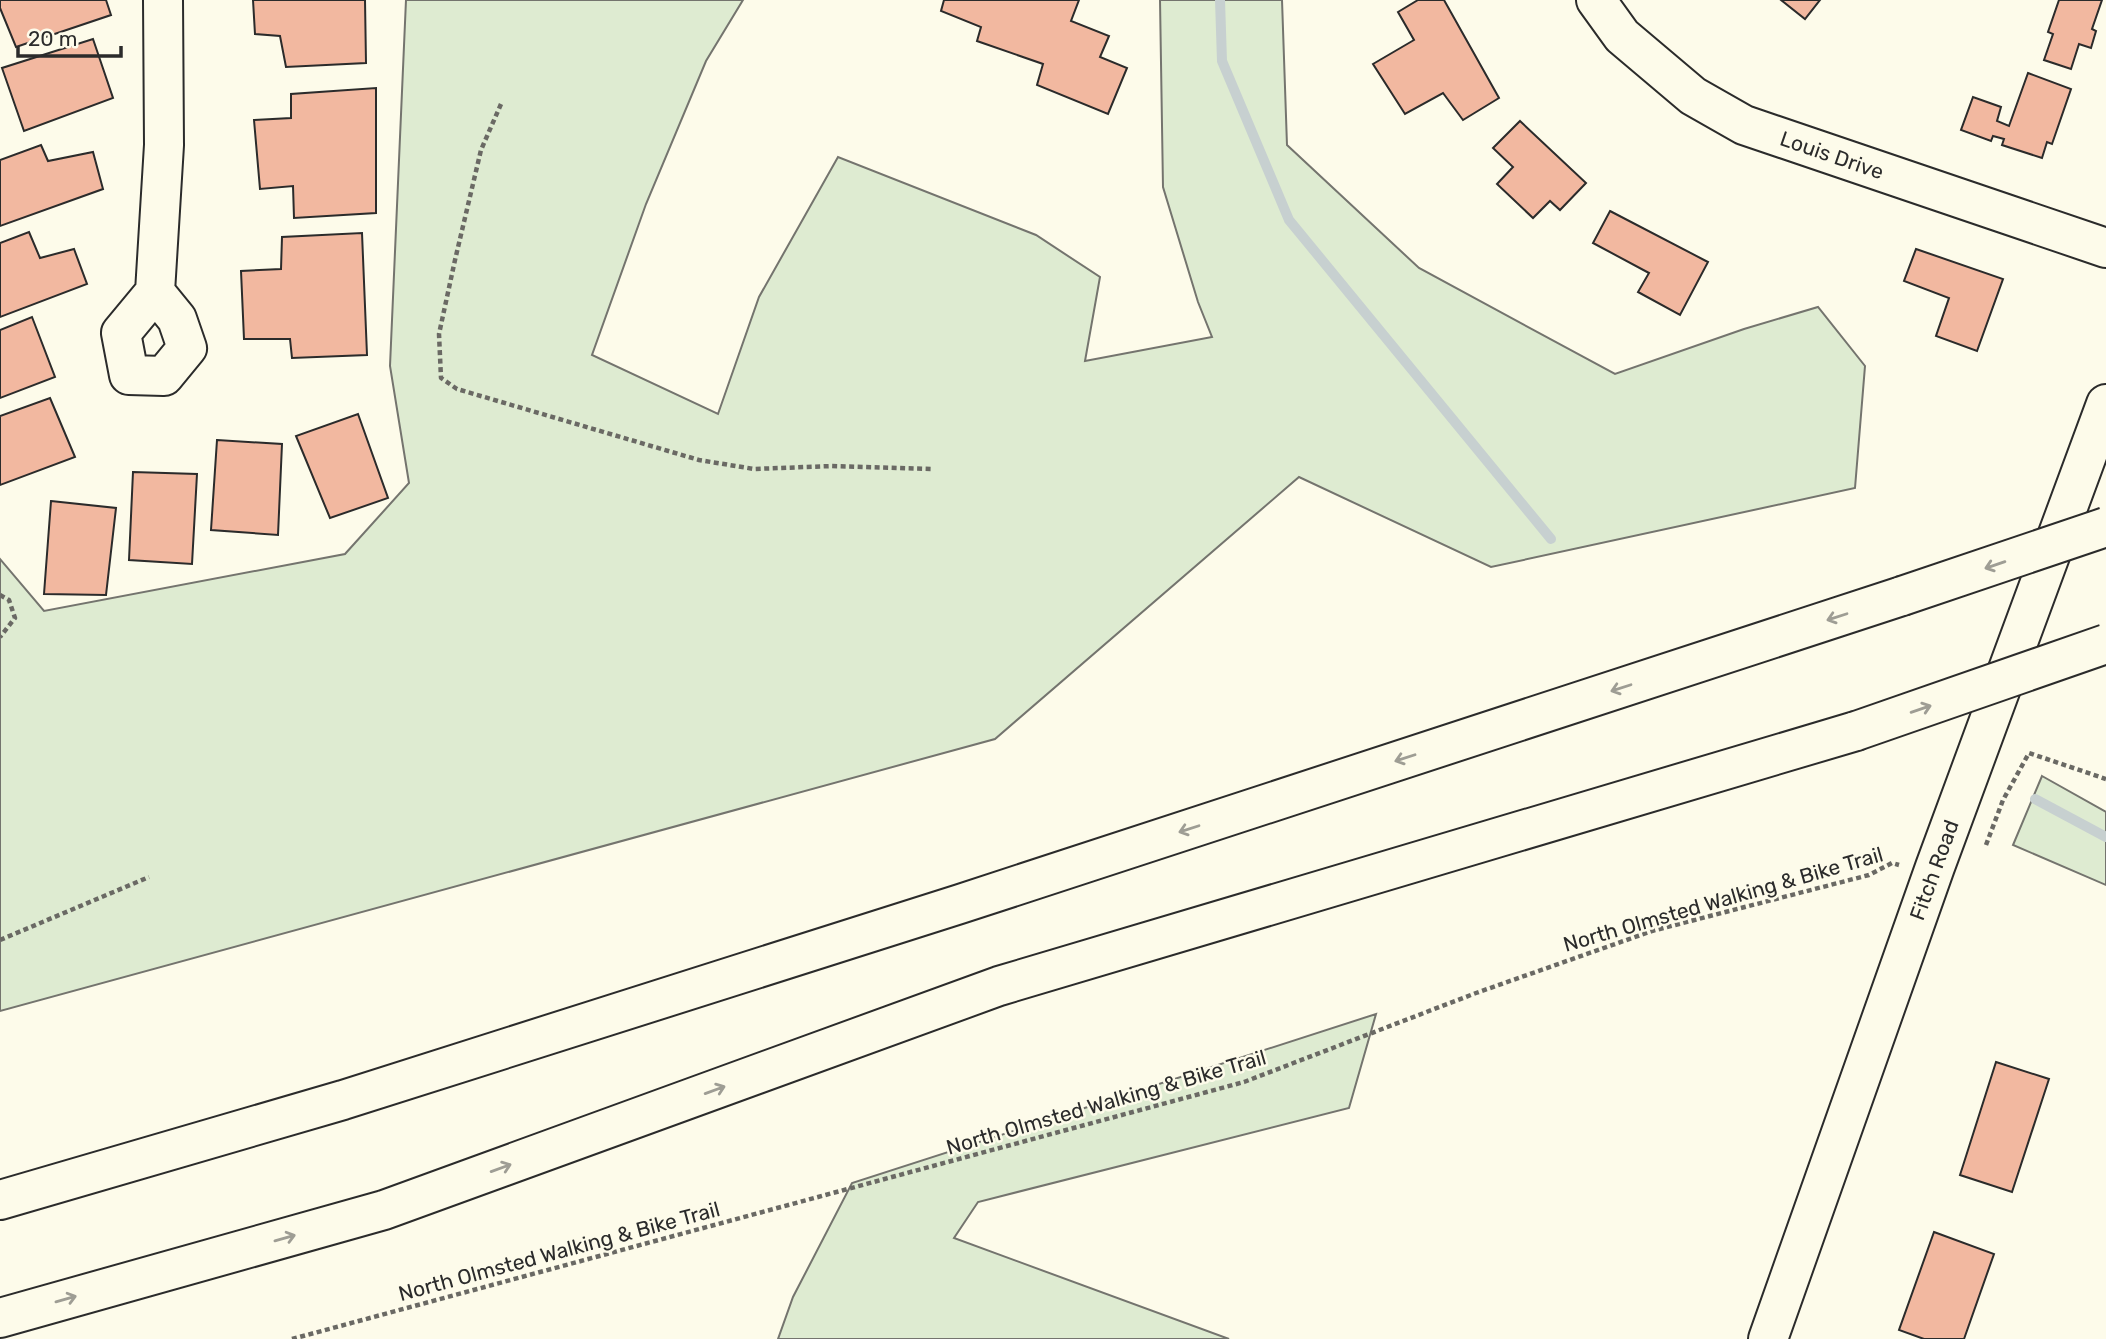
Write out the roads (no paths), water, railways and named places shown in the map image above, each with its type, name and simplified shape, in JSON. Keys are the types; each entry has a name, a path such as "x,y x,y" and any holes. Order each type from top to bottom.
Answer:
{"main road":[{"path":"155,292 164,145 163,0"},
{"name":"Louis Drive","path":"1596,0 1622,36 1693,96 1744,125 2106,248"},
{"name":"Fitch Road","path":"1768,1339 1935,867 2106,404"},
{"path":"0,1199 369,1092 974,899 2106,527"},
{"path":"0,1318 384,1210 999,986 1856,731 2106,645"}],"waterway":[{"path":"1220,0 1222,61 1289,220 1551,539"},
{"path":"2035,799 2106,837"}]}
